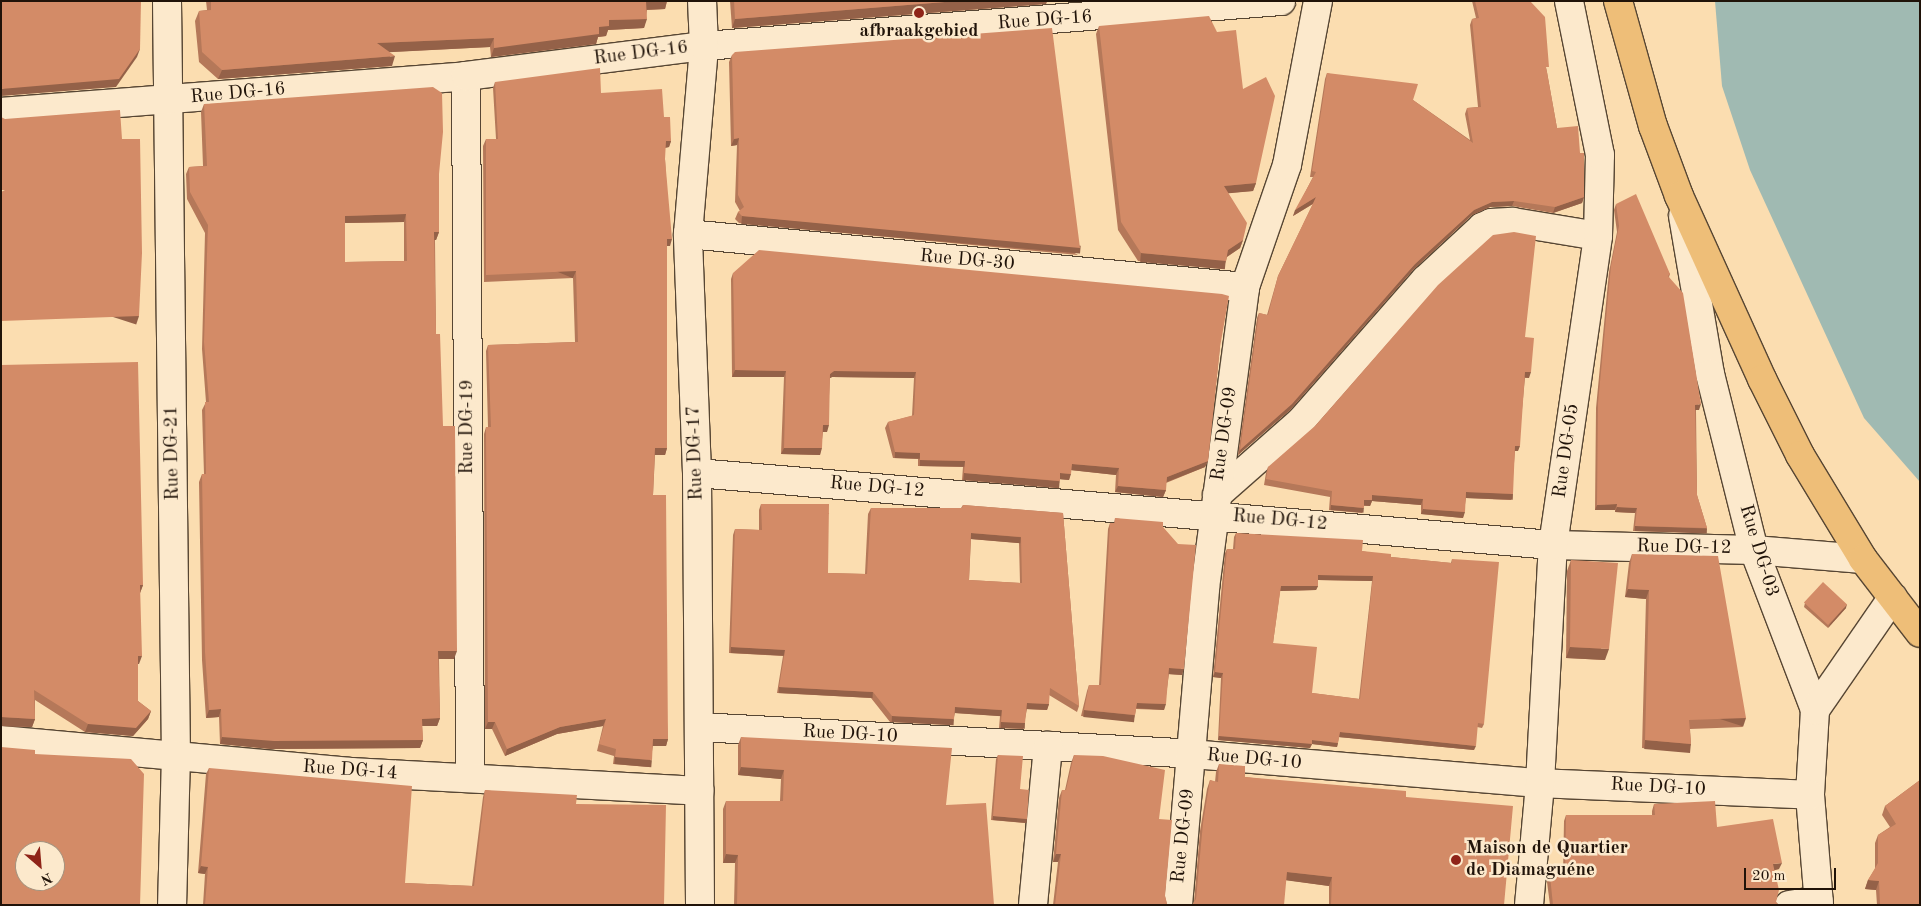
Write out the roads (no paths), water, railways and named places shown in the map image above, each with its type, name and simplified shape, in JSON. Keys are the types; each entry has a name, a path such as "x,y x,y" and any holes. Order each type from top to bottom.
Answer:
{"highway":[{"path":"1618,1 1653,126 1680,196 1762,379 1800,454 1863,559 1920,633"}],"street":[{"name":"Rue DG-21","path":"167,1 170,100 176,755 172,905"},
{"name":"Rue DG-17","path":"700,905 698,473 688,234 704,46 702,1"},
{"name":"Rue DG-09","path":"1178,905 1205,588 1245,287 1287,165 1318,1"},
{"name":"Rue DG-05","path":"1529,905 1540,783 1554,545 1598,236 1600,155 1569,1"},
{"name":"Rue DG-16","path":"1,112 466,76 704,46 1271,2"},
{"name":"Rue DG-19","path":"466,76 470,778"},
{"name":"Rue DG-03","path":"1680,196 1710,374 1754,550 1815,710 1810,795 1819,902"},
{"path":"1216,505 1301,421 1426,280 1475,232 1491,224 1513,222 1598,236"},
{"name":"Rue DG-30","path":"688,234 1245,287"},
{"name":"Rue DG-12","path":"698,473 1216,505 1554,545 1754,550 1863,559"},
{"path":"1815,710 1893,597"},
{"name":"Rue DG-10","path":"699,727 1192,754 1540,783 1810,795"},
{"name":"Rue DG-14","path":"1,740 351,772 699,791"},
{"path":"1033,905 1048,746"},
{"path":"1789,905 1819,902"}],"water":[{"path":"1715,1 1920,1 1920,482 1864,418 1750,170 1722,86"}],"place":[{"name":"afbraakgebied","path":"919,13"},
{"name":"Maison de Quartier de Diamaguéne","path":"1456,860"}]}
